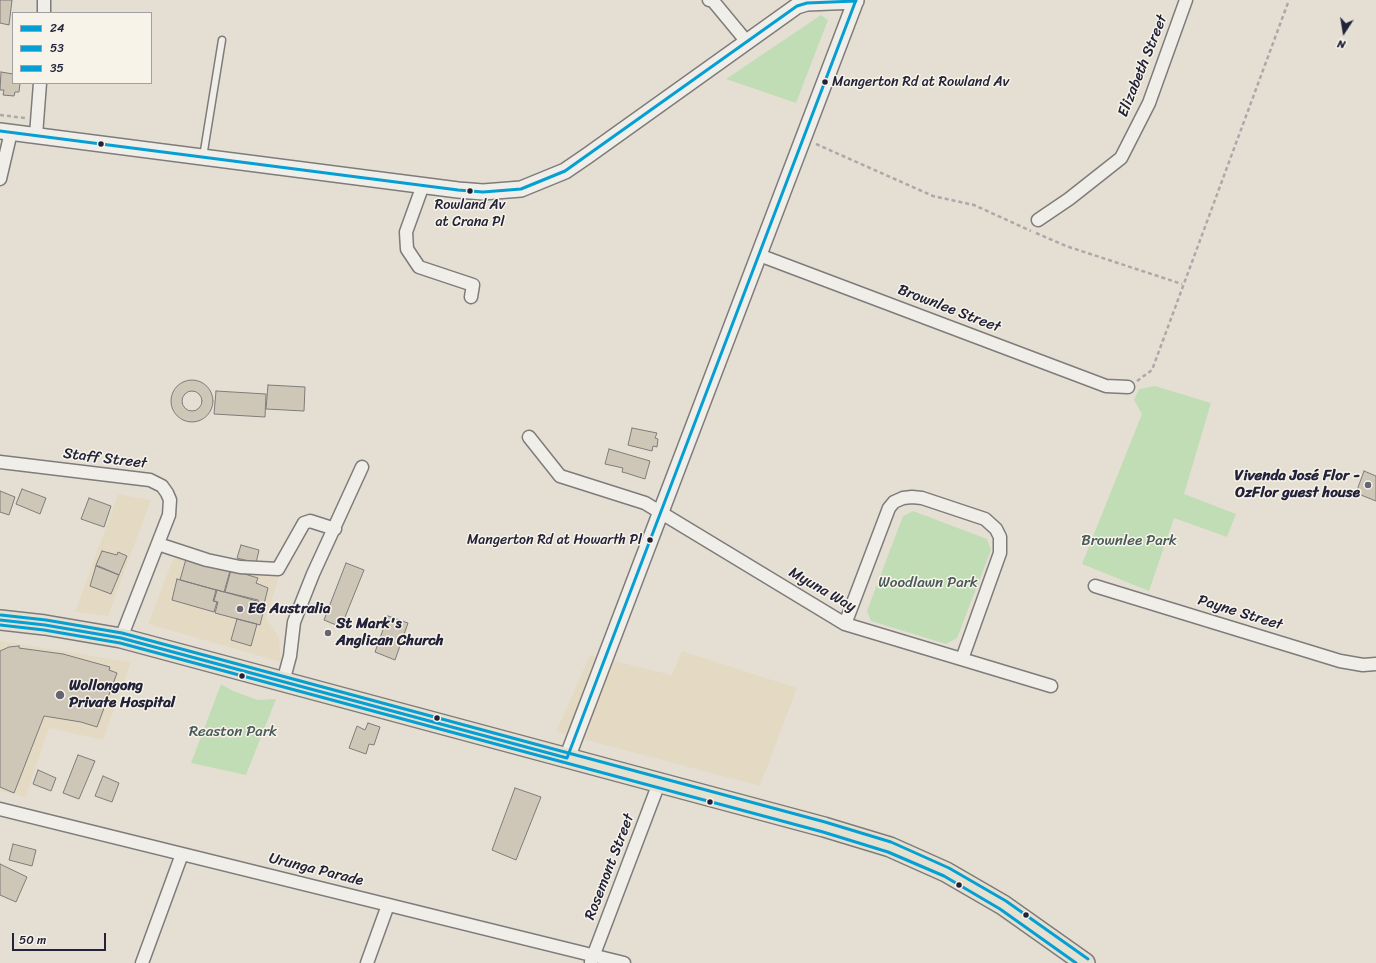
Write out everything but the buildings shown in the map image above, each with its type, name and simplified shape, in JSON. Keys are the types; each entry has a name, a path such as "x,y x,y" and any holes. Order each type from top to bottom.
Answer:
{"main road":[{"path":"0,620 45,625 121,638 824,827 890,847 946,872 1003,905 1085,963"}],"street":[{"path":"44,0 44,12"},
{"path":"709,0 713,1 747,42"},
{"name":"Elizabeth Street","path":"1038,220 1069,199 1121,158 1149,103 1186,0"},
{"path":"0,179 6,131 458,190 496,192 521,189 538,183 565,170 587,156 797,6 807,3 856,1 567,758"},
{"path":"36,135 40,84"},
{"path":"423,185 406,232 407,249 419,267 474,285 471,297"},
{"name":"Brownlee Street","path":"759,255 1106,386 1128,387"},
{"name":"Myuna Way","path":"529,437 560,476 645,503 845,624 1051,686"},
{"name":"Staff Street","path":"0,462 150,480 162,486 170,500 170,507 158,544 121,638"},
{"path":"283,682 290,656 294,622 313,574 335,529 362,467"},
{"path":"845,624 889,508 894,502 902,498 922,498 985,519 996,529 1000,536 1000,553 962,659"},
{"path":"158,544 207,560 240,567 278,569 304,523 310,521 335,529"},
{"name":"Payne Street","path":"1095,586 1340,661 1355,664 1376,664"},
{"name":"Rosemont Street","path":"592,959 659,783"},
{"name":"Urunga Parade","path":"0,809 388,905 592,959 624,963"},
{"path":"142,963 182,854"},
{"path":"366,963 388,905"}],"lane":[{"path":"203,157 222,40"}],"path":[{"path":"1128,387 1152,370 1182,284 1289,0"},
{"path":"0,115 19,117"},
{"path":"804,139 933,196 974,205 1066,246 1182,284"}],"shaded area":[{"path":"118,494 151,500 108,616 75,612"},
{"path":"177,548 280,574 266,618 279,637 281,662 148,624"},
{"name":"Wollongong Private Hospital","path":"0,641 131,662 103,740 49,728 26,797 0,791"},
{"path":"682,651 797,688 760,786 556,732 590,655 672,675"}],"green space":[{"path":"821,15 828,20 796,103 726,79"},
{"name":"Brownlee Park","path":"1155,386 1211,403 1184,494 1236,514 1227,537 1174,518 1149,591 1082,564 1142,414 1134,400 1139,389"},
{"name":"Woodlawn Park","path":"913,511 987,539 991,550 957,638 946,644 871,621 867,611 903,516"},
{"name":"Reaston Park","path":"221,684 233,691 258,700 276,699 246,775 191,763"}],"transit line":[{"name":"24","path":"0,620 45,625 121,638 567,758 856,0"},
{"name":"24","path":"0,131 458,190 483,192 521,189 565,171 797,6 807,3 856,1"},
{"name":"35","path":"1,615 46,620 122,633 825,822 891,842 949,868 1006,901 1088,959"},
{"name":"53","path":"0,625 44,630 120,643 823,832 888,852 944,876 1000,909 1076,963"}],"place":[{"name":"Mangerton Rd at Rowland Av","path":"825,82"},
{"name":"Rowland Av at Crana Pl","path":"470,191"},
{"name":"Vivenda José Flor - OzFlor guest house","path":"1368,485"},
{"name":"Mangerton Rd at Howarth Pl","path":"650,540"},
{"name":"EG Australia","path":"240,609"},
{"name":"St Mark's Anglican Church","path":"328,633"},
{"name":"Wollongong Private Hospital","path":"60,695"}]}
